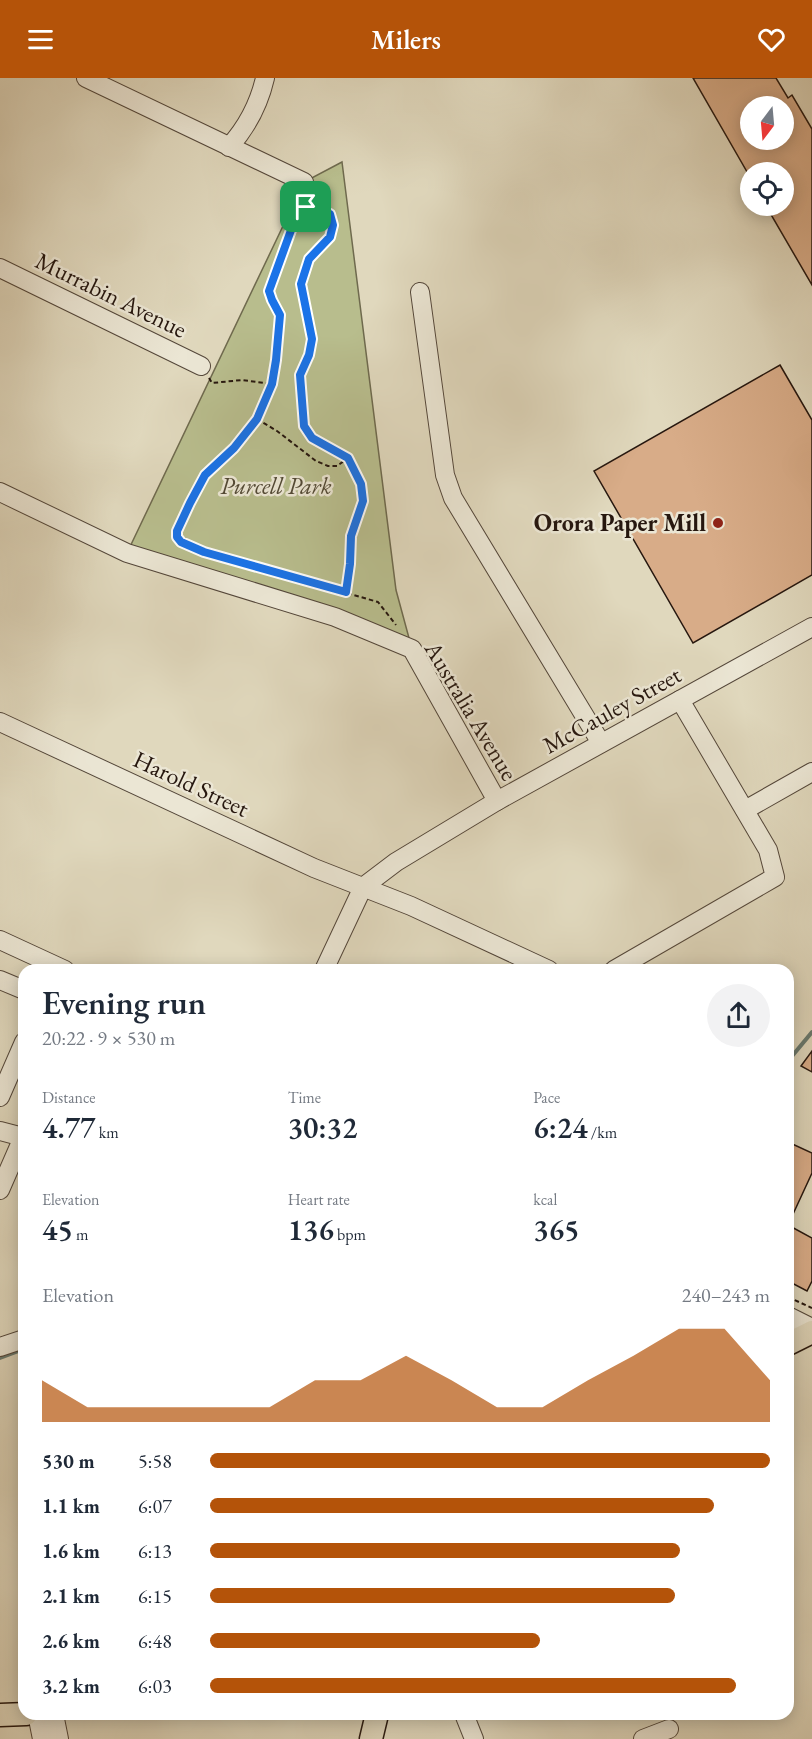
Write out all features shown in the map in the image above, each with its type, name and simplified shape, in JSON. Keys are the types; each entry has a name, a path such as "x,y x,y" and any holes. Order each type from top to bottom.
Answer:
{"main road":[{"path":"794,1340 812,1330"},
{"path":"0,1715 18,1714"},
{"path":"371,1739 376,1720"}],"street":[{"path":"86,78 304,182"},
{"path":"229,147 249,120 265,78"},
{"name":"Murrabin Avenue","path":"0,268 201,366"},
{"path":"420,292 445,475 453,498 601,743"},
{"name":"Australia Avenue","path":"0,492 127,553 335,616 412,649 497,801"},
{"name":"McCauley Street","path":"327,964 363,887 396,861 497,801 812,627"},
{"path":"624,964 775,877 768,850 680,700"},
{"name":"Harold Street","path":"0,722 303,863 411,906 536,964"},
{"path":"745,810 812,772"},
{"path":"0,940 52,964"},
{"path":"0,980 18,988"},
{"path":"0,1097 18,1056"},
{"path":"0,1131 18,1135"},
{"path":"0,1190 18,1150"},
{"path":"794,1320 812,1330"},
{"path":"0,1347 18,1341"},
{"path":"38,1720 42,1739"},
{"path":"55,1720 59,1739"},
{"path":"466,1720 474,1739"},
{"path":"643,1739 668,1728"}],"path":[{"path":"304,182 306,207 294,222 269,291 280,315 272,384 257,419 234,448 205,475 177,531 177,537 181,542 204,552 378,602 412,649"},
{"path":"306,207 320,209 330,214 333,225 330,237 309,259 301,284 312,339 309,355 300,375 304,426 312,438 348,458 361,484 363,501 351,536 346,592"},
{"path":"201,366 212,383 242,380 272,384"},
{"path":"257,419 277,430 316,461 328,466 337,466 348,458"},
{"path":"794,1300 812,1308"}],"green space":[{"name":"Purcell Park","path":"342,162 396,590 412,649 127,553 304,182"}],"building":[{"path":"693,78 776,78 787,96 740,96 740,150 794,150 794,98 812,129 812,285 772,216 794,216 794,162 741,162"},
{"name":"Orora Paper Mill","path":"780,365 812,420 812,575 693,643 594,471"},
{"path":"812,1051 812,1072 801,1066"},
{"path":"794,1145 812,1153 812,1173 794,1212"},
{"path":"794,1228 812,1238 812,1281 807,1291 794,1284"}],"waterway":[{"path":"794,1054 812,1032"},
{"path":"0,1358 18,1351"}],"place":[{"name":"Orora Paper Mill","path":"718,523"}],"route":[{"path":"306,207 320,209 330,214 333,225 330,237 309,259 301,284 312,339 309,355 300,375 304,426 312,438 348,458 361,484 363,501 351,536 346,592 204,552 181,542 177,537 177,531 205,475 234,448 257,419 272,384 279,340 280,315 269,291 294,222 306,207"}]}
